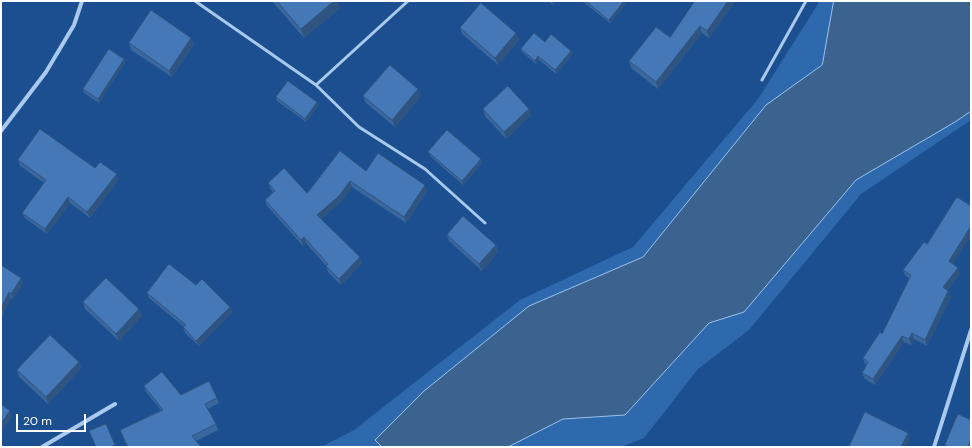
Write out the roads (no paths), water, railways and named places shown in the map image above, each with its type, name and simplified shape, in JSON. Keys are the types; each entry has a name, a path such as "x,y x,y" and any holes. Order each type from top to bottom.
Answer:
{"street":[{"path":"1,131 46,72 74,25 82,1"},
{"path":"934,447 971,330"},
{"path":"42,447 115,404"}],"lane":[{"path":"195,1 316,85 359,127 425,169 486,223"},
{"path":"316,85 408,1"},
{"path":"762,80 806,1"}]}
